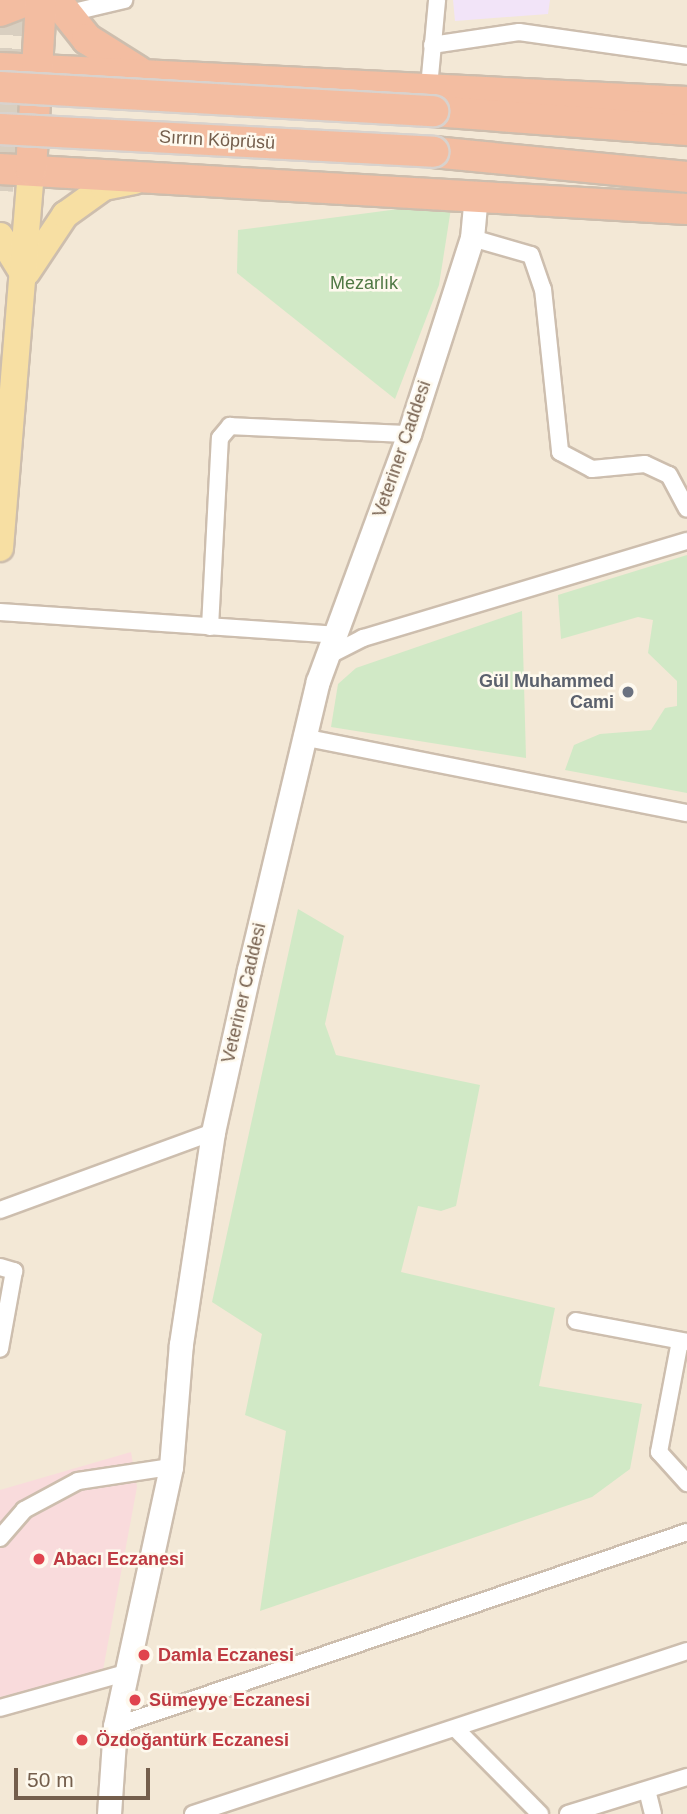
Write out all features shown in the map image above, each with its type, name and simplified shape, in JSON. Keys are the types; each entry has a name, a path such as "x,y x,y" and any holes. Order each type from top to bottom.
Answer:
{"highway":[{"path":"0,10 29,0"},
{"path":"31,170 36,69 54,5 115,60 141,72"},
{"path":"0,68 141,72 431,99 687,130"},
{"path":"0,87 431,99 687,102"},
{"name":"Sırrın Köprüsü","path":"0,129 433,152 687,177"},
{"path":"0,169 476,194 687,209"}],"main road":[{"path":"0,548 25,277 31,170"},
{"path":"25,277 65,215 104,187 160,176"},
{"name":"Veteriner Caddesi","path":"109,1814 115,1726 171,1466 181,1344 213,1132 302,737 326,657 409,435 472,238 476,194"},
{"path":"0,236 13,248 25,277"}],"street":[{"path":"54,5 124,0"},
{"path":"431,99 432,45 437,0"},
{"path":"432,45 519,32 687,56"},
{"path":"472,238 531,255 543,289 560,452 592,469 645,464 668,475 687,509"},
{"path":"210,627 220,438 230,426 409,435"},
{"path":"326,657 363,638 687,541"},
{"path":"0,612 335,635"},
{"path":"302,737 687,813"},
{"path":"0,1210 213,1132"},
{"path":"0,1267 13,1271 0,1349"},
{"path":"576,1321 683,1341 659,1452 687,1483"},
{"path":"0,1538 24,1510 78,1481 171,1466"},
{"path":"115,1726 687,1532"},
{"path":"193,1814 457,1730 687,1651"},
{"path":"0,1708 125,1672"},
{"path":"457,1730 540,1814"},
{"path":"568,1814 687,1777"},
{"path":"647,1790 653,1814"}],"shaded area":[{"path":"0,0 687,0 687,1814 0,1814"},
{"path":"453,0 550,0 548,14 455,21"},
{"path":"131,1452 137,1487 103,1670 0,1701 0,1490"}],"green space":[{"name":"Mezarlık","path":"452,202 439,285 395,399 237,273 238,230"},
{"path":"687,555 687,793 565,770 574,745 600,734 651,730 665,708 677,706 677,681 648,653 653,620 638,617 561,639 558,595"},
{"path":"522,611 526,758 331,727 338,684 356,668"},
{"path":"298,909 344,936 325,1024 336,1055 480,1085 456,1206 441,1211 418,1206 401,1272 555,1308 539,1386 642,1404 630,1469 592,1497 260,1611 286,1431 245,1415 262,1334 212,1302"}],"tunnel":[{"path":"0,191 12,0"}],"place":[{"name":"Gül Muhammed Cami","path":"628,692"},
{"name":"Abacı Eczanesi","path":"39,1559"},
{"name":"Damla Eczanesi","path":"144,1655"},
{"name":"Sümeyye Eczanesi","path":"135,1700"},
{"name":"Özdoğantürk Eczanesi","path":"82,1740"}]}
